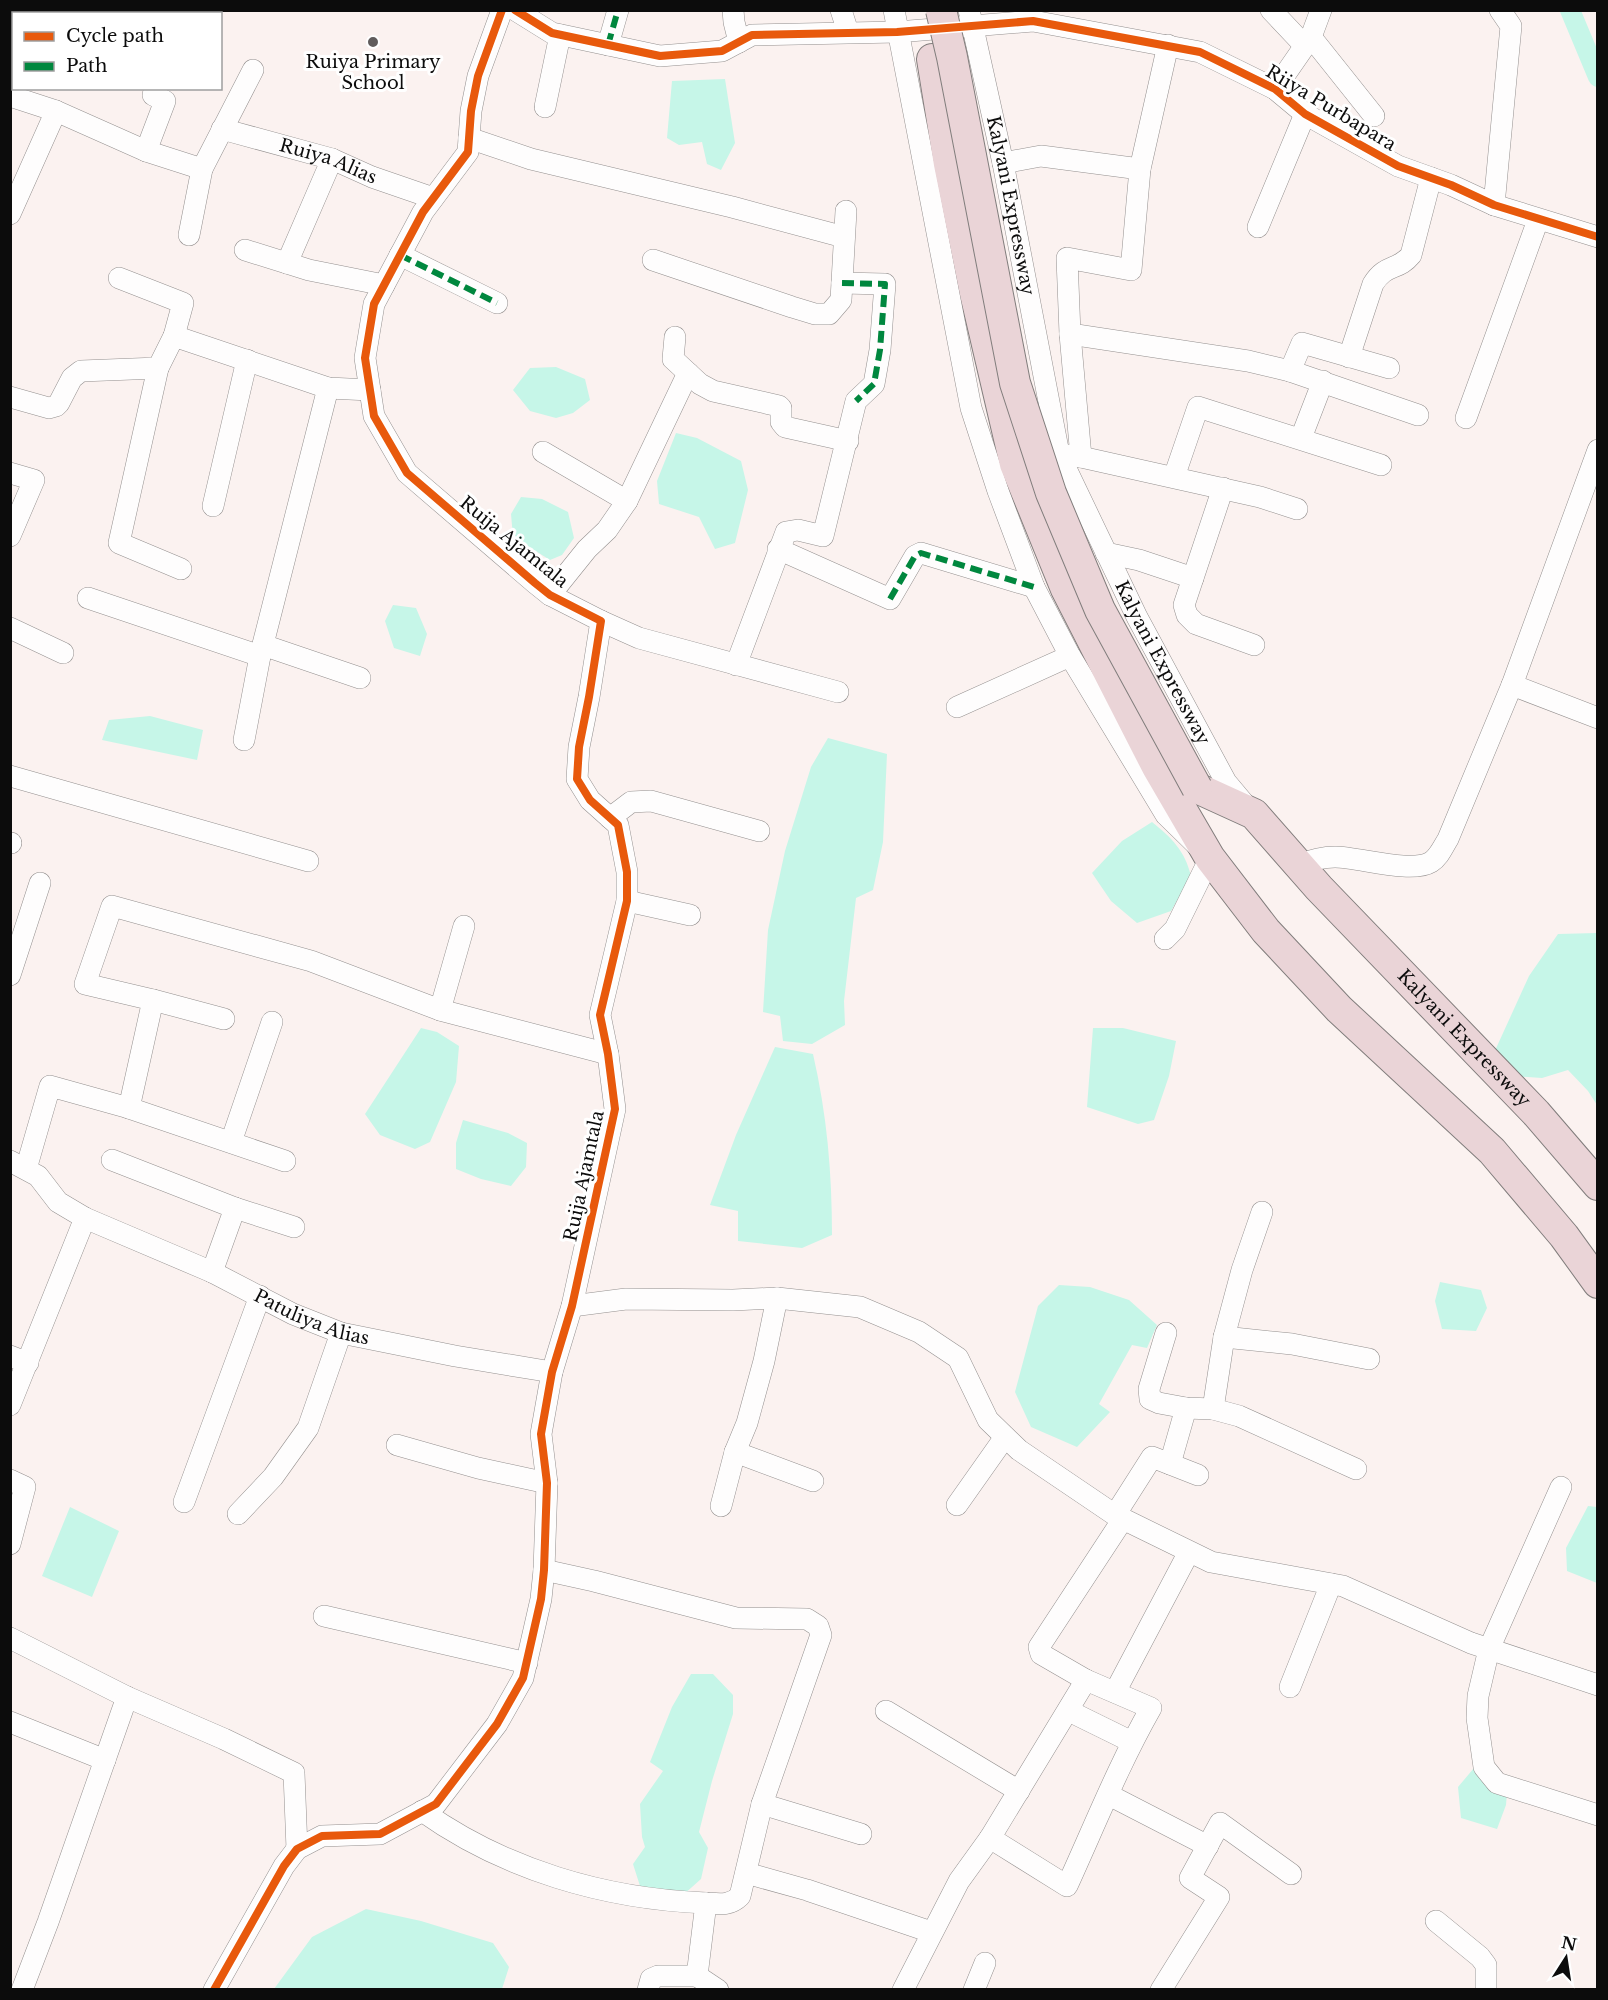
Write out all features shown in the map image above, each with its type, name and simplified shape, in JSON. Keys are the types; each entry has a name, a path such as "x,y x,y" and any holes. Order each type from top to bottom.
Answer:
{"highway":[{"name":"Kalyani Expressway","path":"941,10 1015,384 1044,471 1100,610 1197,788 1254,814 1299,865 1536,1113 1598,1185"},
{"path":"919,21 932,59 949,164 975,293 1016,464 1066,589 1157,766 1210,858 1266,931 1339,1009 1492,1151 1563,1236 1598,1283"}],"street":[{"name":"Ruija Ajamtala","path":"214,1989 284,1866 297,1849 321,1836 380,1834 436,1804 497,1724 523,1678 541,1599 544,1570 547,1483 541,1434 552,1372 572,1306 615,1109 600,1015 627,901 627,873 618,825 590,800 577,779 579,747 601,621 550,595 407,473 374,416 365,358 374,304 423,212 468,152 471,111 478,76 502,10"},
{"name":"Riiya Purbapara","path":"515,10 552,33 660,56 722,51 752,35 897,32 919,21 1034,16 1200,52 1275,89 1305,114 1398,166 1494,205 1598,237"},
{"path":"608,45 618,10"},
{"path":"733,10 739,42"},
{"path":"841,10 848,32"},
{"path":"894,10 971,408 998,491 1034,587 1070,656 1166,815 1210,858 1174,930 1165,939"},
{"path":"1271,10 1308,42 1374,116"},
{"path":"1275,89 1308,42 1321,10"},
{"path":"1494,205 1510,26 1500,10"},
{"name":"Kalyani Expressway","path":"972,18 1003,163 1059,454 1137,617 1226,782 1254,814"},
{"path":"545,106 560,35"},
{"path":"1081,457 1070,334 1067,258 1131,270 1140,169 1168,45"},
{"path":"189,235 202,169 254,70"},
{"path":"146,151 165,101 153,95 154,90"},
{"path":"10,96 56,111 146,151 202,169"},
{"path":"10,214 56,111"},
{"path":"1258,227 1305,114"},
{"name":"Ruiya Alias","path":"222,129 332,159 372,177 433,198"},
{"path":"469,138 531,159 732,207 844,237"},
{"path":"1003,163 1041,156 1140,169"},
{"path":"287,263 332,159"},
{"path":"1349,357 1373,284 1379,274 1385,269 1406,261 1411,255 1431,178"},
{"path":"653,260 815,314 829,314 841,300 846,210"},
{"path":"1466,418 1538,220"},
{"path":"245,250 309,270 384,285"},
{"path":"400,255 497,303"},
{"path":"119,278 183,303 174,336 158,369 119,543 181,569"},
{"path":"736,665 786,532 798,530 823,536 856,401 874,384 880,350 885,284 842,283"},
{"path":"1070,334 1248,361 1323,381 1418,415"},
{"path":"174,336 328,388 370,390"},
{"path":"675,337 673,359 700,384 713,392 779,406 781,422 785,428 848,441"},
{"path":"1290,371 1302,343 1389,368"},
{"path":"213,506 247,360"},
{"path":"10,397 49,408 58,403 72,378 81,371 158,369"},
{"path":"550,595 587,549 607,530 627,501 688,373"},
{"path":"1301,438 1323,381"},
{"path":"244,740 262,651 328,388"},
{"path":"1174,477 1198,407 1381,465"},
{"path":"1299,865 1316,858 1336,857 1405,866 1431,862 1448,839 1512,685 1598,450"},
{"path":"543,452 627,501"},
{"path":"1059,454 1223,488 1297,509"},
{"path":"10,473 34,480 10,536"},
{"path":"1223,488 1184,605 1187,615 1196,624 1254,645"},
{"path":"778,549 890,600 915,556 921,553 1034,587"},
{"path":"1106,553 1192,578"},
{"path":"88,598 360,678"},
{"path":"601,621 639,638 838,692"},
{"path":"10,628 63,653"},
{"path":"957,707 1070,656"},
{"path":"1512,685 1598,718"},
{"path":"10,776 308,861"},
{"path":"610,818 630,802 651,801 759,831"},
{"path":"10,975 40,883"},
{"path":"627,901 690,915"},
{"path":"224,1019 85,984 112,906 311,961 440,1010 608,1054"},
{"path":"440,1010 464,926"},
{"path":"129,1108 153,1000"},
{"path":"231,1142 272,1022"},
{"path":"18,1165 50,1086 129,1108 285,1161"},
{"path":"112,1160 235,1208 294,1227"},
{"name":"Patuliya Alias","path":"18,1165 38,1176 58,1202 85,1218 212,1272 293,1314 341,1333 455,1356 552,1372"},
{"path":"212,1272 235,1208"},
{"path":"1213,1410 1224,1337 1242,1270 1262,1212"},
{"path":"10,1405 19,1359 85,1218"},
{"path":"184,1502 260,1296"},
{"path":"572,1306 627,1299 777,1298 860,1308 919,1332 958,1358 988,1420 1005,1437 1019,1450 1119,1517 1210,1562 1343,1586 1471,1643 1598,1685"},
{"path":"721,1506 735,1452 747,1423 764,1361 777,1298"},
{"path":"238,1514 273,1477 308,1428 341,1333"},
{"path":"1166,1333 1148,1395 1150,1398 1159,1403 1213,1410 1248,1420 1356,1469"},
{"path":"1224,1337 1292,1344 1369,1359"},
{"path":"1170,1464 1186,1408"},
{"path":"957,1505 1005,1437"},
{"path":"397,1444 478,1468 547,1483"},
{"path":"735,1452 813,1481"},
{"path":"990,1838 1067,1886 1132,1742 1151,1708 1086,1680 1041,1654 1039,1647 1119,1517 1152,1457 1198,1475"},
{"path":"10,1480 25,1487 10,1544"},
{"path":"1561,1487 1489,1649 1478,1696 1477,1718 1484,1767 1497,1783 1598,1815"},
{"path":"1115,1692 1189,1552"},
{"path":"422,1811 450,1831 516,1864 601,1891 674,1902 734,1903 740,1896 762,1804 818,1646 821,1635 818,1626 807,1619 736,1618 544,1570"},
{"path":"1290,1687 1331,1584"},
{"path":"324,1616 527,1663"},
{"path":"10,1638 127,1697 224,1739 294,1773 297,1849"},
{"path":"903,1989 959,1881 990,1838 1086,1680"},
{"path":"22,1989 127,1697"},
{"path":"886,1711 1019,1791"},
{"path":"1069,1711 1132,1742"},
{"path":"10,1722 105,1760"},
{"path":"1109,1795 1208,1846"},
{"path":"762,1804 861,1834"},
{"path":"1161,1989 1219,1897 1190,1878 1220,1823 1291,1874"},
{"path":"747,1873 807,1890 931,1932"},
{"path":"697,1976 706,1903"},
{"path":"1436,1921 1480,1957 1486,1965 1486,1989"},
{"path":"974,1989 985,1963"},
{"path":"648,1989 651,1979 658,1976 697,1976 718,1989"}],"shaded area":[{"path":"725,79 735,143 721,170 707,164 702,142 679,145 667,138 672,81"},
{"path":"556,367 585,379 590,400 573,413 556,418 530,411 513,390 530,368"},
{"path":"676,433 697,438 741,461 748,490 735,543 715,549 699,517 659,504 657,481"},
{"path":"521,497 542,499 568,512 574,538 562,555 550,560 513,537 511,514"},
{"path":"393,605 416,608 427,634 420,656 394,648 385,621"},
{"path":"150,716 203,730 197,760 102,740 109,720"},
{"path":"828,738 887,754 883,842 873,890 856,898 844,1001 845,1025 812,1044 783,1041 780,1016 763,1012 768,930 785,851 811,767"},
{"path":"1152,822 1177,846 1191,876 1171,911 1137,923 1111,901 1092,873 1122,841"},
{"path":"1597,933 1597,1105 1588,1091 1568,1070 1542,1078 1511,1076 1493,1055 1529,976 1558,934"},
{"path":"421,1028 437,1032 459,1046 456,1082 430,1142 415,1149 380,1135 365,1114"},
{"path":"1093,1028 1123,1028 1176,1041 1169,1076 1154,1120 1138,1124 1087,1107"},
{"path":"775,1047 813,1054 825,1121 830,1166 832,1235 802,1248 738,1241 738,1211 710,1205 736,1135"},
{"path":"463,1120 508,1133 527,1143 526,1167 511,1186 481,1179 456,1169 456,1143"},
{"path":"1440,1282 1481,1290 1487,1308 1476,1331 1442,1329 1435,1301"},
{"path":"1059,1285 1090,1287 1129,1300 1157,1325 1147,1348 1132,1345 1099,1404 1110,1412 1077,1447 1031,1427 1015,1392 1038,1306"},
{"path":"1588,1506 1597,1507 1597,1583 1567,1571 1566,1548"},
{"path":"70,1507 119,1531 92,1597 42,1576"},
{"path":"691,1674 713,1674 733,1695 733,1714 699,1832 708,1848 701,1879 673,1904 640,1886 633,1864 645,1847 642,1837 640,1804 663,1771 650,1762 672,1707"},
{"path":"1474,1768 1508,1779 1506,1805 1497,1829 1461,1818 1458,1787"},
{"path":"366,1909 421,1921 493,1943 509,1967 502,1989 274,1989 312,1937"}],"waterway":[{"path":"1570,10 1598,77"}],"marked path":[{"path":"608,45 618,10"},
{"path":"400,255 497,303"},
{"path":"842,283 885,284 880,350 874,384 856,401"},
{"path":"890,599 915,556 921,553 1034,587"}],"cycle path":[{"path":"214,1990 284,1866 297,1849 322,1836 380,1834 436,1804 497,1724 523,1678 541,1599 544,1570 547,1483 541,1434 552,1372 572,1306 615,1109 600,1015 627,901 627,872 618,825 590,800 577,779 579,747 601,621 550,595 407,473 374,416 365,358 374,304 423,212 468,152 471,111 478,76 502,10"},
{"path":"515,10 552,33 660,56 722,51 752,35 897,32 1033,21 1200,52 1275,89 1305,114 1398,166 1451,185 1494,205 1598,237"}],"place":[{"name":"Ruiya Primary School","path":"373,42"}]}
